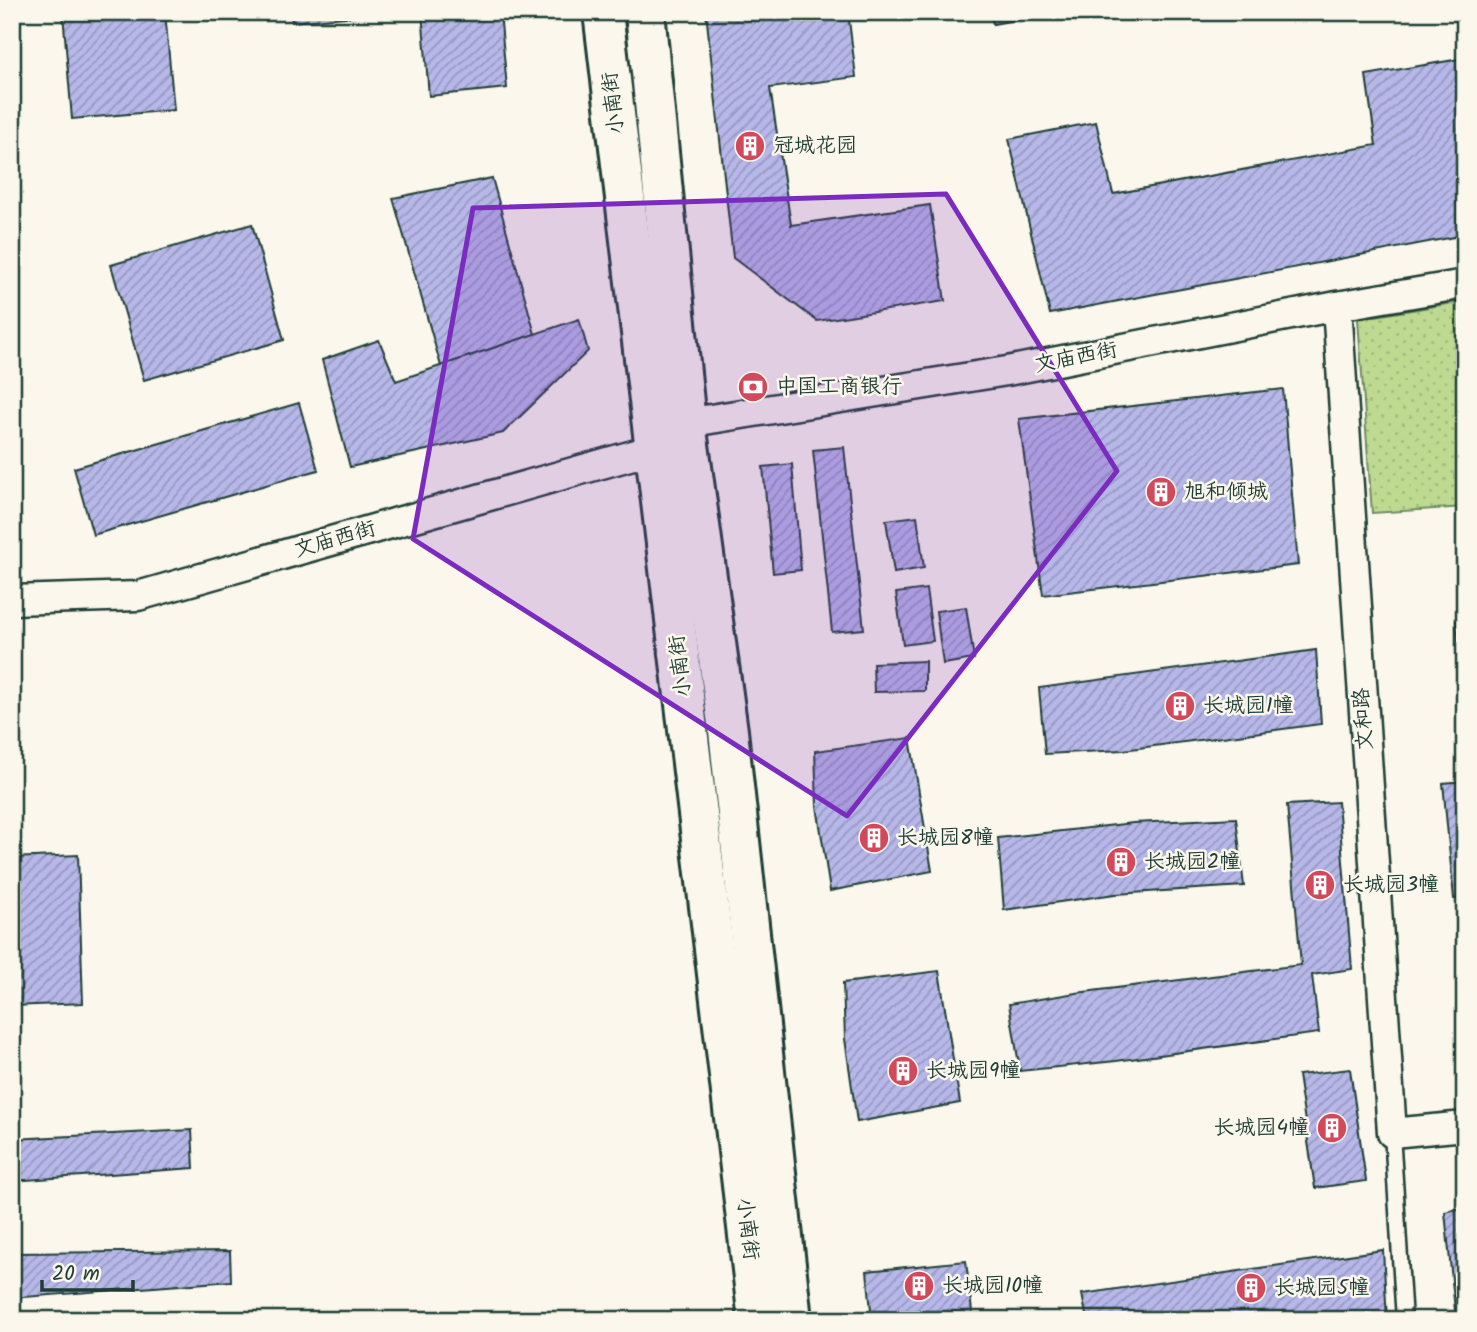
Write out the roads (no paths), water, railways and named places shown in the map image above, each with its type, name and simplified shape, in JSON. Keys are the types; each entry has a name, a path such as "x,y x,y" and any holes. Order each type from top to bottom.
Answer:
{"main road":[{"name":"小南街","path":"603,12 758,1320"},
{"name":"小南街","path":"645,12 686,423 728,731 792,1320"}],"street":[{"name":"文庙西街","path":"686,423 1007,371 1337,306 1465,284"},
{"name":"文和路","path":"1337,306 1392,1133"},
{"name":"文庙西街","path":"12,600 138,596 654,449"},
{"path":"1392,1133 1465,1126"}],"lane":[{"path":"1392,1133 1404,1320"}],"place":[{"name":"冠城花园","path":"750,146"},
{"name":"中国工商银行","path":"753,387"},
{"name":"旭和倾城","path":"1161,492"},
{"name":"长城园1幢","path":"1180,706"},
{"name":"长城园8幢","path":"874,838"},
{"name":"长城园2幢","path":"1121,862"},
{"name":"长城园3幢","path":"1320,885"},
{"name":"长城园9幢","path":"903,1071"},
{"name":"长城园4幢","path":"1332,1128"},
{"name":"长城园10幢","path":"919,1286"},
{"name":"长城园5幢","path":"1251,1288"}]}
